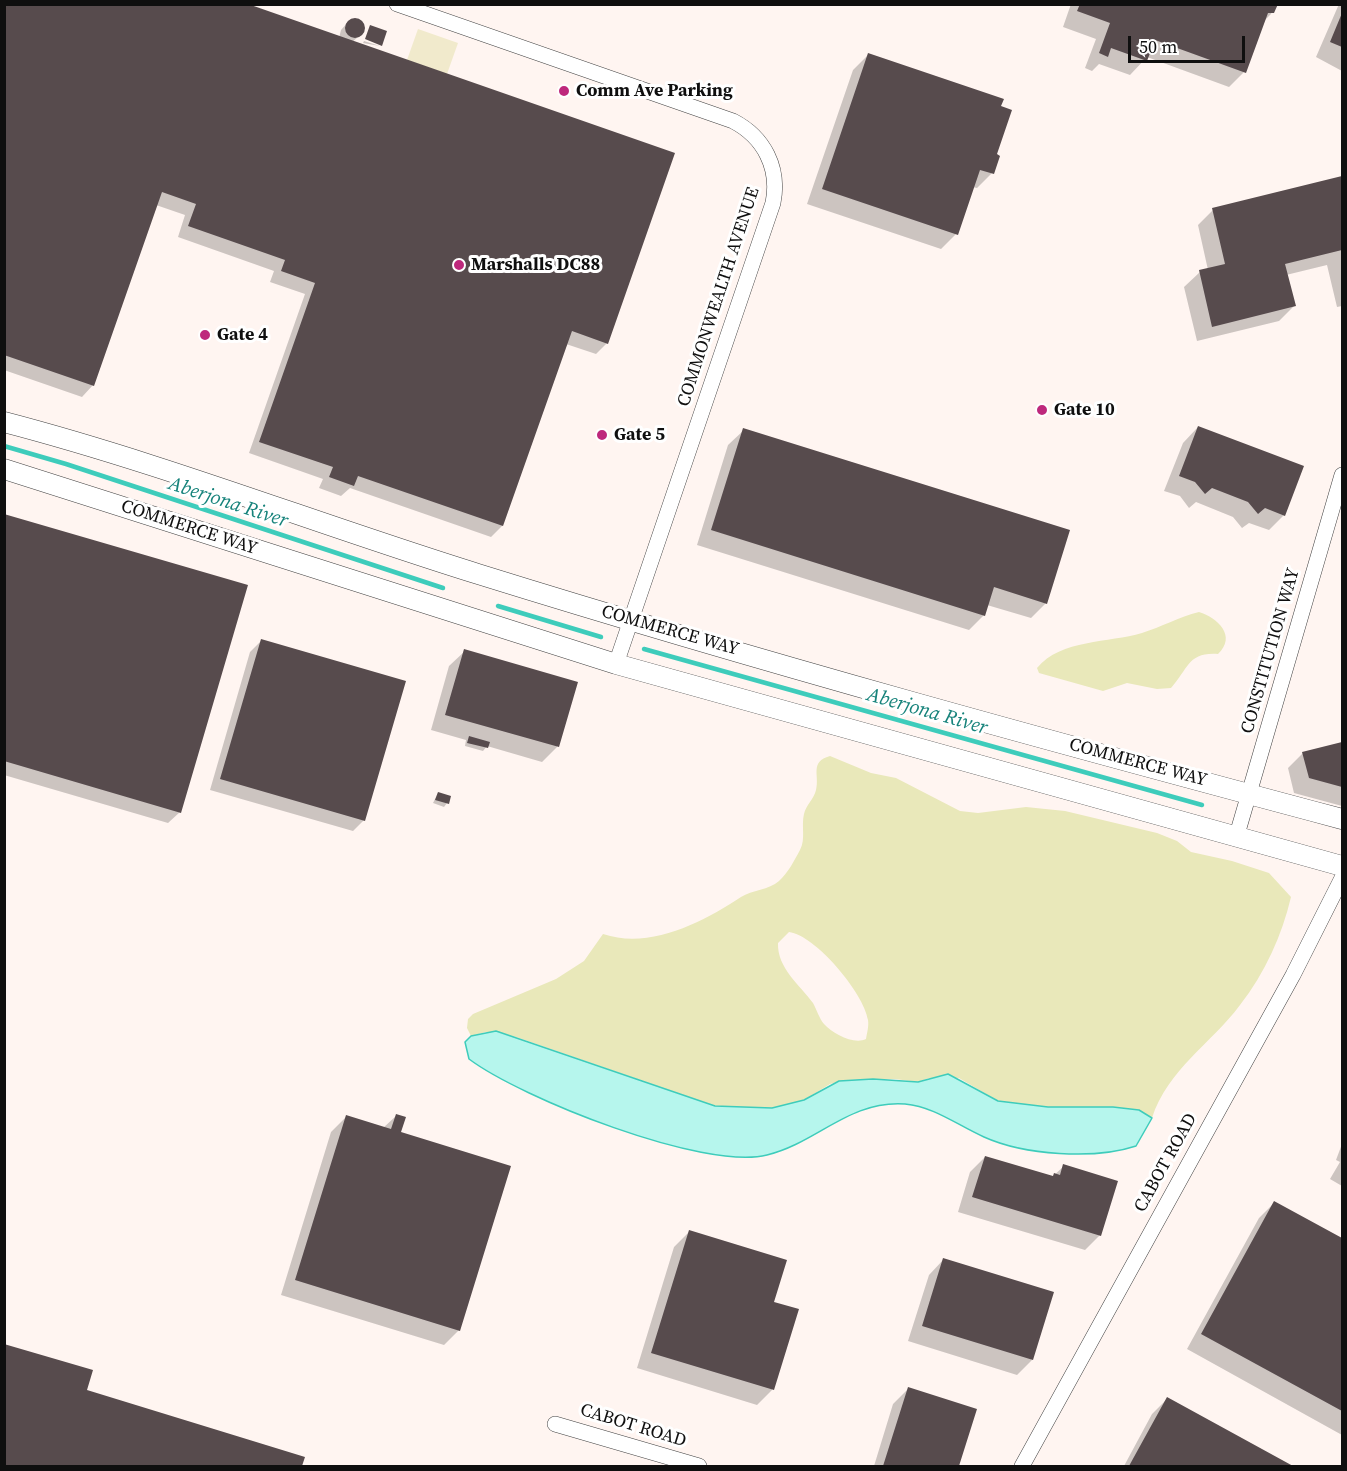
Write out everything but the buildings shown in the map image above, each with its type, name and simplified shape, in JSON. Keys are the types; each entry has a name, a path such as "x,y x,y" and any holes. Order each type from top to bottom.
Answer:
{"street":[{"name":"COMMONWEALTH AVENUE","path":"397,4 733,121 752,133 769,158 775,180 773,203 616,664"},
{"name":"COMMERCE WAY","path":"4,422 80,443 479,575 829,678 1342,819"},
{"name":"COMMERCE WAY","path":"4,470 616,664 1342,866"},
{"name":"CONSTITUTION WAY","path":"1236,838 1342,475"},
{"name":"CABOT ROAD","path":"1022,1467 1293,975 1342,878"},
{"name":"CABOT ROAD","path":"555,1424 699,1467"}],"green space":[{"path":"1199,612 1213,619 1223,628 1226,641 1218,654 1201,656 1190,663 1171,688 1157,689 1127,683 1103,691 1039,673 1037,668 1047,659 1072,647 1142,633"},
{"path":"830,756 871,773 896,778 960,811 978,813 1026,807 1065,811 1157,833 1177,841 1191,852 1232,861 1269,873 1291,897 1278,939 1249,993 1229,1019 1168,1085 1152,1118 1139,1110 1113,1107 1048,1107 998,1101 959,1078 929,1078 918,1082 895,1079 846,1080 830,1084 804,1100 772,1108 715,1106 516,1037 486,1032 471,1036 467,1028 468,1019 473,1014 556,979 584,961 603,934 621,938 639,938 675,931 710,916 745,895 779,881 791,867 802,846 804,814 816,790 817,765","holes":["789,932 812,943 837,967 858,995 868,1020 866,1039 850,1040 828,1028 813,1003 790,976 781,960 778,943"]}],"shaded area":[{"path":"418,29 458,43 447,74 407,60"}],"water":[{"path":"496,1031 715,1106 772,1108 804,1100 839,1081 873,1079 918,1082 948,1074 998,1101 1048,1107 1113,1107 1139,1110 1152,1118 1136,1146 1100,1153 1059,1154 1000,1143 916,1106 885,1105 850,1115 785,1149 767,1155 738,1157 701,1152 614,1128 529,1093 494,1075 469,1059 465,1042 471,1036"}],"waterway":[{"name":"Aberjona River","path":"4,446 66,464 443,588"},
{"name":"Aberjona River","path":"498,606 601,637"},
{"name":"Aberjona River","path":"644,649 1202,805"}],"place":[{"name":"Comm Ave Parking","path":"564,91"},
{"name":"Marshalls DC88","path":"459,265"},
{"name":"Gate 4","path":"205,335"},
{"name":"Gate 10","path":"1042,410"},
{"name":"Gate 5","path":"602,435"}]}
